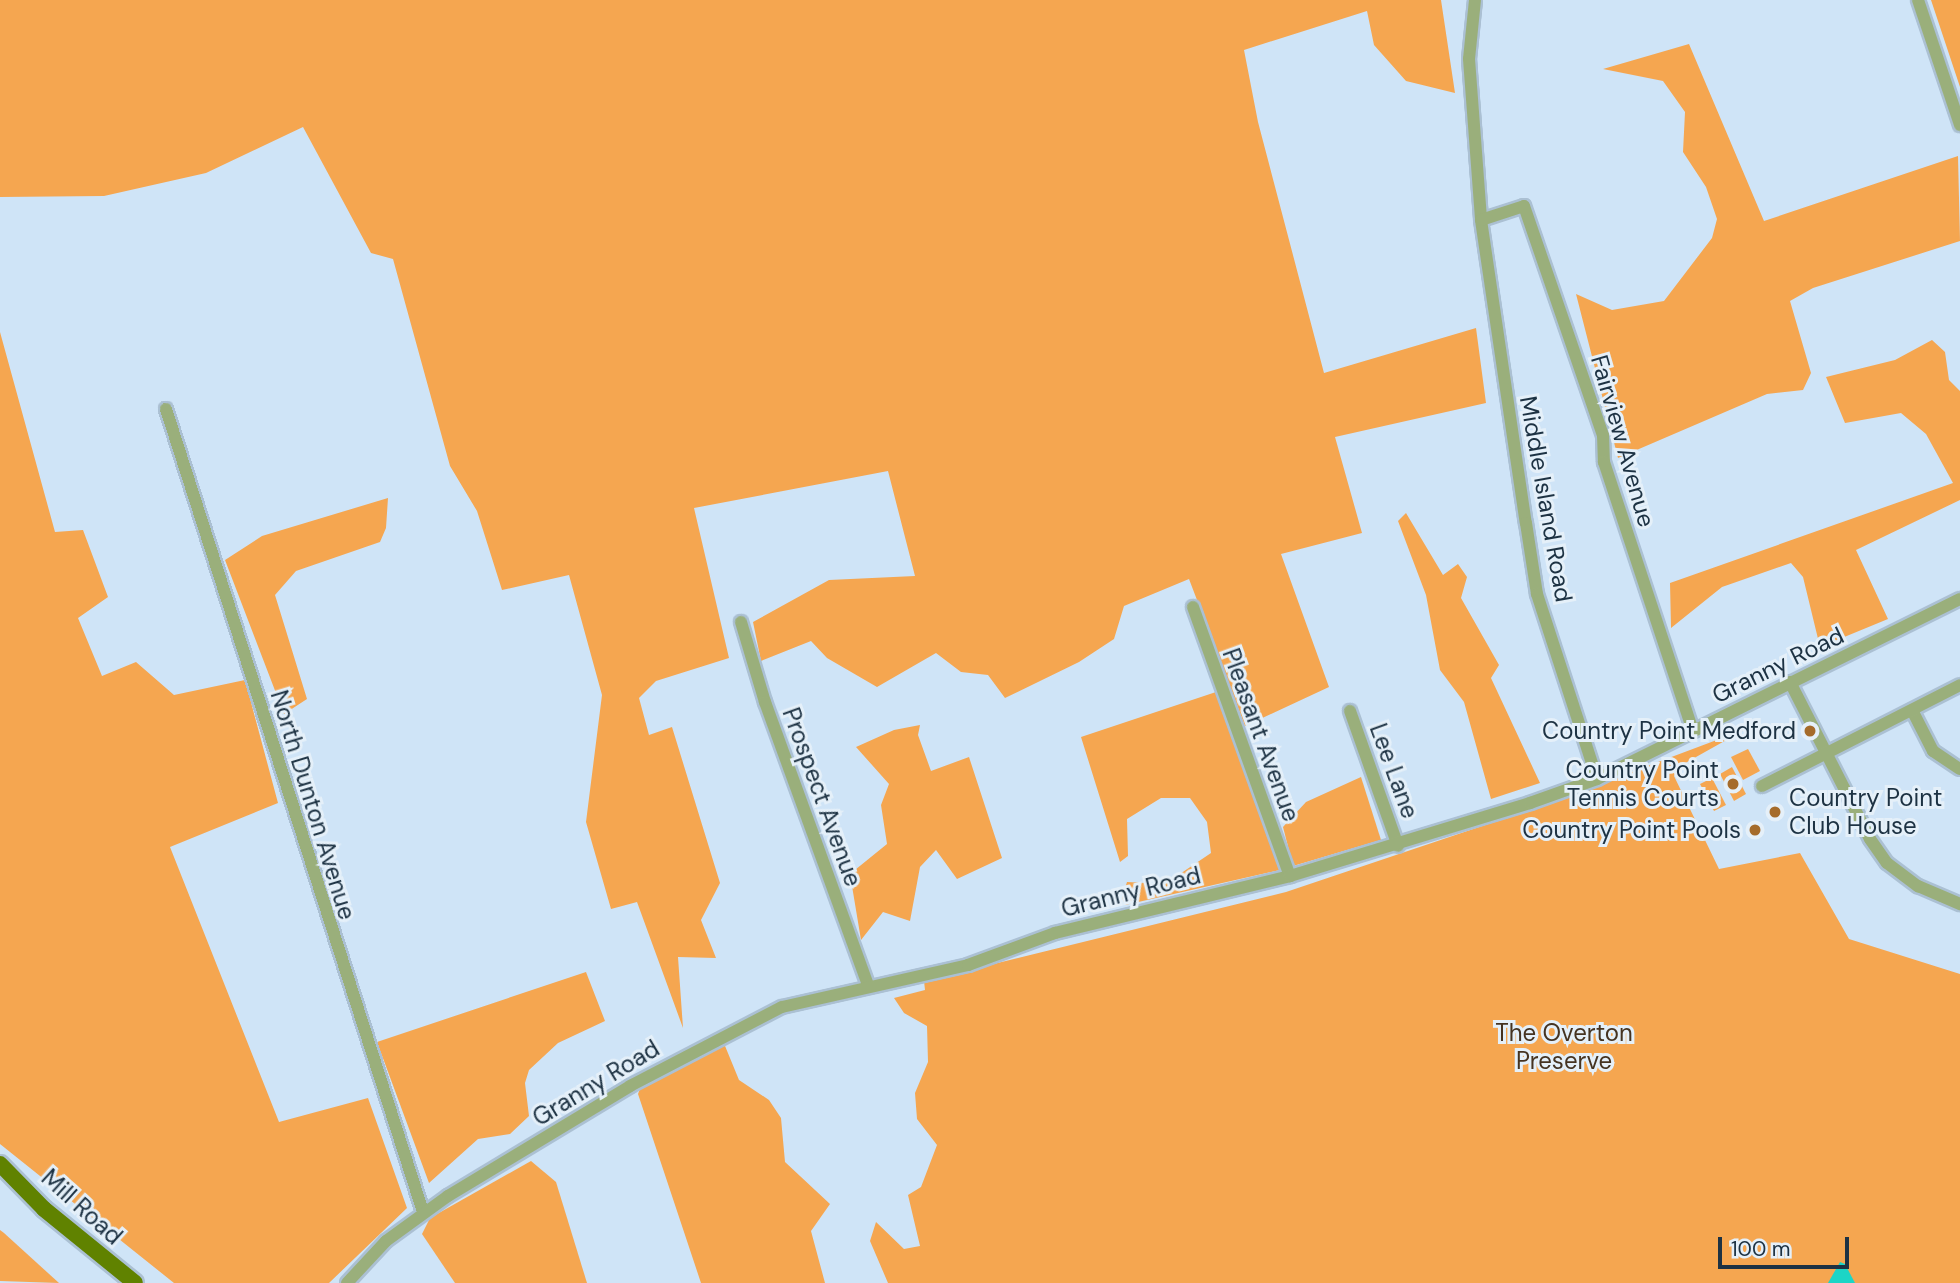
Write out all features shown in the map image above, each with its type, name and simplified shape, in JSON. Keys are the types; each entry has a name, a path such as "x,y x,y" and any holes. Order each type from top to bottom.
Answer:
{"main road":[{"name":"Mill Road","path":"0,1164 44,1209 135,1283"}],"street":[{"name":"Middle Island Road","path":"1475,0 1469,59 1481,220 1537,594 1597,779"},
{"path":"1918,0 1960,125"},
{"name":"Fairview Avenue","path":"1481,220 1524,206 1603,435 1604,462 1693,731"},
{"name":"North Dunton Avenue","path":"166,409 423,1212"},
{"name":"Granny Road","path":"347,1283 386,1241 423,1212 726,1033 782,1007 868,985 968,965 1094,921 1290,876 1398,846 1597,779 1960,599"},
{"name":"Pleasant Avenue","path":"1193,607 1290,876"},
{"name":"Prospect Avenue","path":"741,622 765,702 868,985"},
{"path":"1790,682 1826,755 1887,863 1918,886 1960,904"},
{"path":"1762,786 1960,685"},
{"path":"1912,710 1933,751 1960,769"},
{"name":"Lee Lane","path":"1350,711 1398,846"}],"green space":[{"path":"0,0 1441,0 1455,93 1406,81 1374,45 1367,11 1244,50 1258,122 1324,373 1476,328 1486,403 1335,437 1362,533 1281,554 1329,687 1245,726 1189,579 1124,606 1114,639 1079,662 1005,698 988,675 961,672 936,653 877,687 827,658 811,641 761,661 753,622 829,580 915,576 888,471 694,508 729,658 656,681 639,698 649,735 672,727 720,883 701,920 716,958 678,957 683,1028 637,902 611,909 586,822 602,695 569,575 502,590 477,511 450,466 393,259 371,253 303,127 206,173 104,196 0,197"},
{"path":"1931,0 1960,0 1960,87"},
{"path":"1689,44 1764,221 1958,156 1960,241 1813,288 1790,301 1811,373 1803,390 1767,394 1618,458 1576,294 1612,310 1664,301 1712,238 1717,219 1706,187 1683,152 1685,112 1663,81 1603,69"},
{"path":"0,332 55,532 83,530 108,597 78,618 102,676 136,662 174,695 245,680 278,803 170,847 279,1122 368,1098 407,1208 329,1283 174,1283 0,1144"},
{"path":"1932,340 1945,352 1949,380 1960,391 1960,500 1856,550 1888,619 1820,647 1803,577 1791,563 1722,587 1671,628 1670,583 1953,483 1926,434 1901,413 1845,423 1826,377 1895,360"},
{"path":"388,498 386,528 380,542 296,571 275,595 307,699 284,714 225,560 262,536"},
{"path":"1406,513 1443,575 1458,564 1467,577 1461,598 1499,665 1491,678 1540,783 1491,799 1464,702 1440,670 1426,595 1398,521"},
{"path":"1216,692 1280,870 1125,905 1122,898 1127,882 1165,884 1211,853 1207,822 1190,798 1161,798 1127,819 1128,856 1120,862 1081,737"},
{"path":"920,725 918,735 931,771 969,757 1002,858 957,879 936,850 920,867 910,921 883,912 861,940 850,874 887,844 881,805 889,784 856,747 894,730"},
{"name":"The Overton Preserve","path":"1746,729 1680,766 1674,776 1719,869 1800,853 1849,939 1960,974 1960,1283 888,1283 870,1241 876,1222 904,1249 920,1246 908,1195 921,1187 937,1145 917,1119 915,1093 928,1062 927,1026 904,1013 894,998 925,990 924,981 1286,892 1533,809"},
{"path":"1748,749 1760,771 1743,780 1731,757"},
{"name":"Country Point Tennis Courts","path":"1732,767 1746,794 1734,801 1720,774"},
{"path":"1361,777 1381,840 1293,866 1283,827 1306,802"},
{"name":"Country Point Tennis Courts","path":"1712,778 1726,805 1714,811 1700,784"},
{"path":"586,972 605,1021 558,1043 529,1070 525,1083 529,1116 510,1134 478,1139 429,1183 377,1042"},
{"path":"723,1041 739,1080 769,1100 781,1118 785,1162 830,1204 811,1231 825,1283 701,1283 638,1094 641,1086"},
{"path":"531,1161 556,1182 587,1283 455,1283 422,1234 430,1218"},
{"path":"0,1230 4,1233 59,1283 0,1281"}],"shaded area":[{"path":"1840,1262 1845,1264 1855,1283 1828,1283"}],"place":[{"name":"Country Point Medford","path":"1810,731"},
{"name":"Country Point Tennis Courts","path":"1733,784"},
{"name":"Country Point Club House","path":"1775,812"},
{"name":"Country Point Pools","path":"1755,830"}]}
